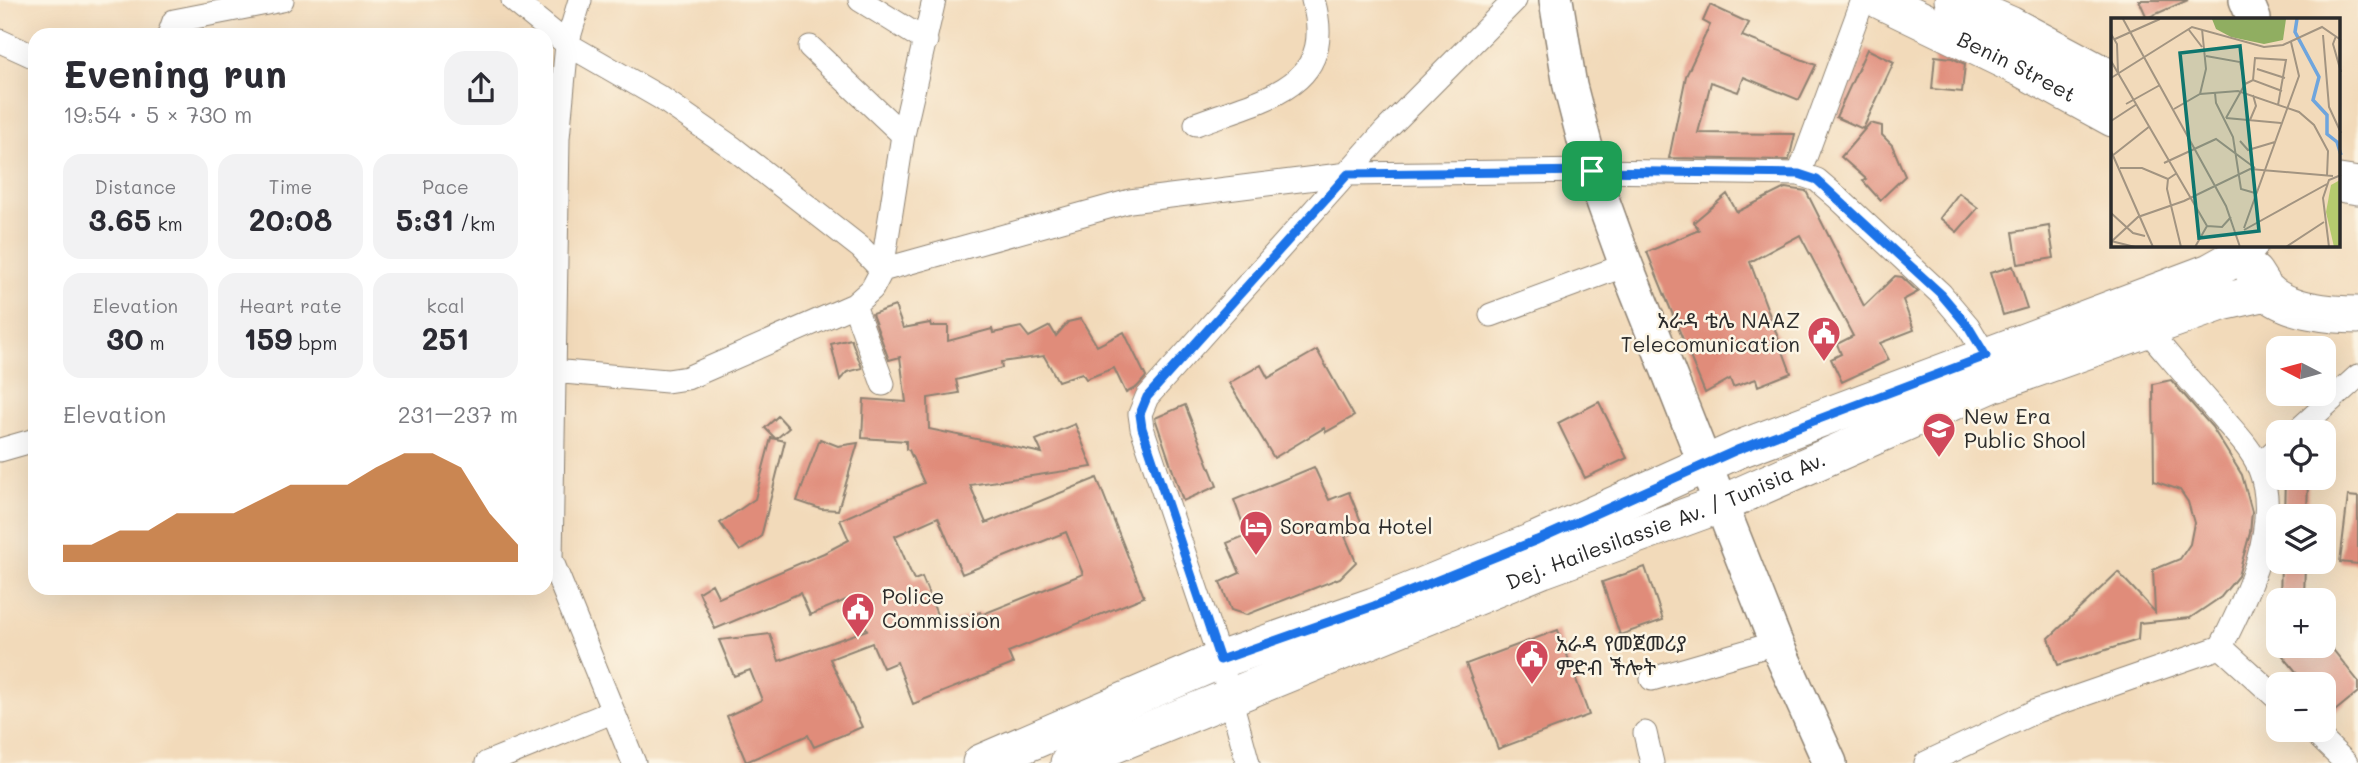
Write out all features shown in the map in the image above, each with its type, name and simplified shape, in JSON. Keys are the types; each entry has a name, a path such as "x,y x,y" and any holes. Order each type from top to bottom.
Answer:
{"main road":[{"name":"Benin Street","path":"1880,0 2021,68 2111,117"},
{"name":"Benin Street","path":"1953,0 2010,25 2111,79"},
{"path":"2340,183 2358,186"},
{"name":"Dej. Hailesilassie Av. / Tunisia Av.","path":"982,763 1220,660 1374,606 1537,540 1707,463 2210,272 2245,248"},
{"path":"2245,248 2253,271 2267,292 2286,302 2318,311 2358,315"},
{"name":"Dej. Hailesilassie Av. / Tunisia Av.","path":"1069,763 1543,569 1721,504 1992,384 2222,302 2267,292"}],"street":[{"path":"172,28 174,21 192,15 282,0"},
{"path":"513,0 547,28"},
{"path":"553,332 558,138 567,44 580,0"},
{"path":"860,0 926,41"},
{"path":"553,371 667,381 687,378 854,305 872,289 882,270 903,135 934,0"},
{"path":"1196,124 1277,93 1312,64 1320,37 1313,0"},
{"path":"1248,763 1220,660 1142,428 1140,414 1147,397 1385,131 1515,0"},
{"path":"1556,0 1570,86 1592,171 1626,265 1707,463 1776,643 1830,763"},
{"path":"1799,174 1863,0"},
{"path":"2246,0 2254,18"},
{"path":"553,33 567,44 661,98 733,148 861,248 882,270"},
{"path":"0,41 28,54"},
{"path":"810,47 903,135"},
{"path":"882,270 1130,201 1348,174 1592,171 1799,174 1817,180 1941,294 1968,326 1986,356"},
{"path":"1491,315 1626,265"},
{"path":"854,305 883,384"},
{"path":"1926,763 2036,711 2221,647 2241,608 2262,536 2267,500 2259,466 2146,329"},
{"path":"2309,420 2358,376"},
{"path":"0,450 28,442"},
{"path":"2259,466 2266,459"},
{"path":"553,570 634,763"},
{"path":"1651,680 1776,643"},
{"path":"2221,647 2266,688"},
{"path":"487,763 612,712"},
{"path":"1645,733 1652,763"},
{"path":"2324,742 2346,763"}],"building":[{"path":"2139,0 2188,0 2147,18"},
{"path":"1710,5 1749,23 1742,36 1816,65 1799,100 1744,77 1738,92 1711,82 1698,133 1795,134 1789,160 1669,158 1686,76 1710,25 1703,21"},
{"path":"1867,49 1894,62 1863,129 1836,117"},
{"path":"1935,56 1952,58 1965,64 1962,92 1932,89"},
{"path":"1870,123 1882,126 1882,135 1892,145 1905,176 1880,200 1863,181 1866,179 1841,157"},
{"path":"1785,188 1806,191 1864,306 1895,276 1902,277 1918,292 1903,300 1914,330 1880,343 1889,360 1842,382 1831,359 1841,354 1837,344 1853,336 1800,235 1750,262 1791,373 1758,386 1756,379 1733,387 1730,379 1705,393 1647,252 1699,230 1694,222 1727,194 1737,212"},
{"path":"1959,193 1978,208 1957,232 1940,218"},
{"path":"2049,226 2054,258 2018,264 2013,232"},
{"path":"2013,266 2027,308 2003,315 1990,273"},
{"path":"895,306 903,328 930,323 931,326 948,326 948,341 992,329 993,333 1021,327 1029,337 1050,326 1056,336 1068,322 1081,319 1097,346 1124,332 1146,377 1137,387 1126,393 1114,368 1086,379 1082,373 1058,381 1044,356 1001,362 1002,368 956,380 959,393 928,398 929,429 1042,453 1036,440 1075,424 1092,467 970,485 986,523 1097,478 1144,597 1008,652 1013,664 913,704 897,662 883,668 872,643 830,659 862,727 814,747 808,735 746,762 727,716 762,700 750,670 734,676 719,640 770,634 779,661 867,630 853,597 810,615 800,593 715,629 699,592 712,584 719,598 824,553 849,540 840,520 924,483 909,450 906,449 906,441 862,438 864,399 906,402 900,357 889,360 872,314","holes":["938,517 962,574 1066,532 1083,574 981,615 980,612 942,627 922,577 914,580 895,536"]},
{"path":"851,339 862,368 847,372 840,380 831,344"},
{"path":"1317,350 1354,416 1326,432 1324,428 1274,458 1229,383 1261,365 1268,378"},
{"path":"2171,380 2212,427 2242,475 2252,512 2250,533 2238,576 2221,597 2190,618 2139,623 2138,640 2058,665 2049,638 2118,572 2155,612 2153,570 2180,559 2190,544 2194,523 2188,502 2180,490 2154,481 2153,384"},
{"path":"1599,402 1627,458 1585,478 1558,423"},
{"path":"1185,405 1217,486 1183,501 1155,418"},
{"path":"778,416 789,428 776,439 765,428"},
{"path":"771,438 785,441 761,537 740,551 720,523 755,499"},
{"path":"820,439 838,446 858,443 838,510 821,509 797,501"},
{"path":"1314,467 1329,500 1349,492 1364,529 1345,536 1356,562 1340,578 1246,615 1231,610 1220,582 1240,573 1227,543 1247,535 1234,500"},
{"path":"2285,490 2308,490 2307,504 2284,504"},
{"path":"2348,496 2358,497 2358,564 2340,562"},
{"path":"1645,567 1663,620 1620,635 1602,582"},
{"path":"2281,574 2305,574 2304,588 2280,588"},
{"path":"1558,630 1589,715 1498,749 1466,664"},
{"path":"2336,654 2358,681 2358,692 2336,710 2336,672 2296,672 2285,658 2336,658"}],"place":[{"name":"አራዳ ቴሌ NAAZ Telecomunication","path":"1824,363"},
{"name":"New Era Public Shool","path":"1939,459"},
{"name":"Soramba Hotel","path":"1256,557"},
{"name":"Police Commission","path":"858,639"},
{"name":"አራዳ የመጀመሪያ ምድብ ችሎት","path":"1532,686"}],"route":[{"path":"1592,171 1799,174 1817,180 1941,294 1968,326 1986,356 1737,450 1537,540 1374,606 1220,660 1142,428 1140,414 1147,397 1348,174 1592,171"}]}
